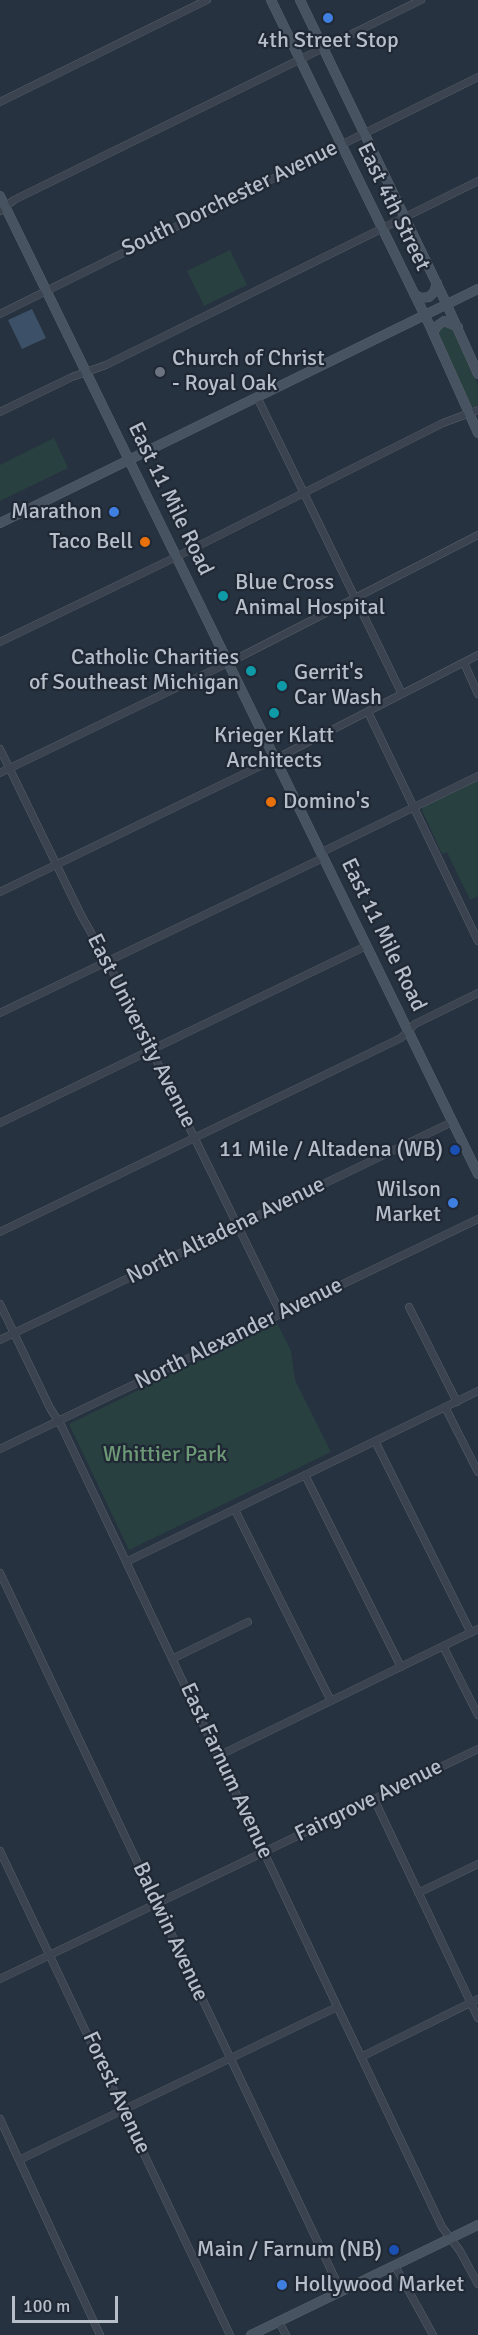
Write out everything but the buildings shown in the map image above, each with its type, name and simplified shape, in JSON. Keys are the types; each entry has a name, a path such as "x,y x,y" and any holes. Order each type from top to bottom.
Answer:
{"street":[{"path":"0,102 207,0"},
{"name":"East 4th Street","path":"271,0 433,333 474,412 478,433"},
{"name":"East 4th Street","path":"300,0 458,327 478,374"},
{"path":"3,209 14,200 421,0"},
{"name":"South Dorchester Avenue","path":"0,314 478,77"},
{"path":"0,411 106,365 478,181"},
{"name":"East 11 Mile Road","path":"0,196 3,209 46,290 478,1174"},
{"path":"414,294 421,298 429,297 434,292 436,284"},
{"path":"0,523 478,290"},
{"path":"433,333 444,321 458,327"},
{"path":"257,397 402,694"},
{"path":"0,642 443,423 474,412"},
{"path":"0,773 228,663 478,535"},
{"path":"0,892 275,759 478,655"},
{"path":"464,663 478,694"},
{"path":"368,712 478,941"},
{"name":"East University Avenue","path":"0,749 81,915 108,961 152,1049 281,1314"},
{"path":"0,1013 478,776"},
{"path":"0,1123 366,946"},
{"path":"0,1232 401,1038 415,1024 478,993"},
{"name":"North Altadena Avenue","path":"0,1340 452,1122"},
{"name":"North Alexander Avenue","path":"0,1449 478,1219"},
{"name":"East Farnum Avenue","path":"0,1304 126,1562 442,2227 478,2284"},
{"path":"410,1307 457,1402"},
{"path":"126,1562 478,1391"},
{"path":"445,1407 478,1472"},
{"path":"218,1756 474,1631 375,1441"},
{"path":"305,1475 401,1667"},
{"path":"235,1510 330,1701"},
{"name":"Baldwin Avenue","path":"0,1573 341,2291"},
{"path":"172,1659 248,1622"},
{"path":"443,1646 478,1715"},
{"name":"Fairgrove Avenue","path":"0,1979 478,1749"},
{"path":"374,1799 478,2018"},
{"name":"Forest Avenue","path":"0,1851 230,2335"},
{"path":"418,1893 478,1864"},
{"path":"361,2057 478,1999"},
{"path":"19,2160 337,2007"},
{"path":"0,2119 100,2335"},
{"path":"251,2335 478,2225"},
{"path":"395,2266 433,2335"},
{"path":"279,2322 286,2335"}],"green space":[{"path":"230,250 247,285 204,306 187,271"},
{"path":"442,325 452,326 478,384 478,405 473,407 469,404 438,334 438,329"},
{"path":"54,438 68,468 0,501 0,465"},
{"path":"478,780 478,896 470,900 447,852 442,854 422,810 424,806"},
{"name":"Whittier Park","path":"277,1323 291,1351 295,1380 331,1452 129,1550 69,1424"}],"water":[{"path":"32,309 46,338 22,349 8,320"}],"place":[{"name":"4th Street Stop","path":"328,18"},
{"name":"Church of Christ - Royal Oak","path":"160,372"},
{"name":"Marathon","path":"114,512"},
{"name":"Taco Bell","path":"145,542"},
{"name":"Blue Cross Animal Hospital","path":"223,596"},
{"name":"Catholic Charities of Southeast Michigan","path":"251,671"},
{"name":"Gerrit's Car Wash","path":"282,686"},
{"name":"Krieger Klatt Architects","path":"274,713"},
{"name":"Domino's","path":"271,802"},
{"name":"11 Mile / Altadena (WB)","path":"455,1150"},
{"name":"Wilson Market","path":"453,1203"},
{"name":"Main / Farnum (NB)","path":"394,2250"},
{"name":"Hollywood Market","path":"282,2285"}]}
